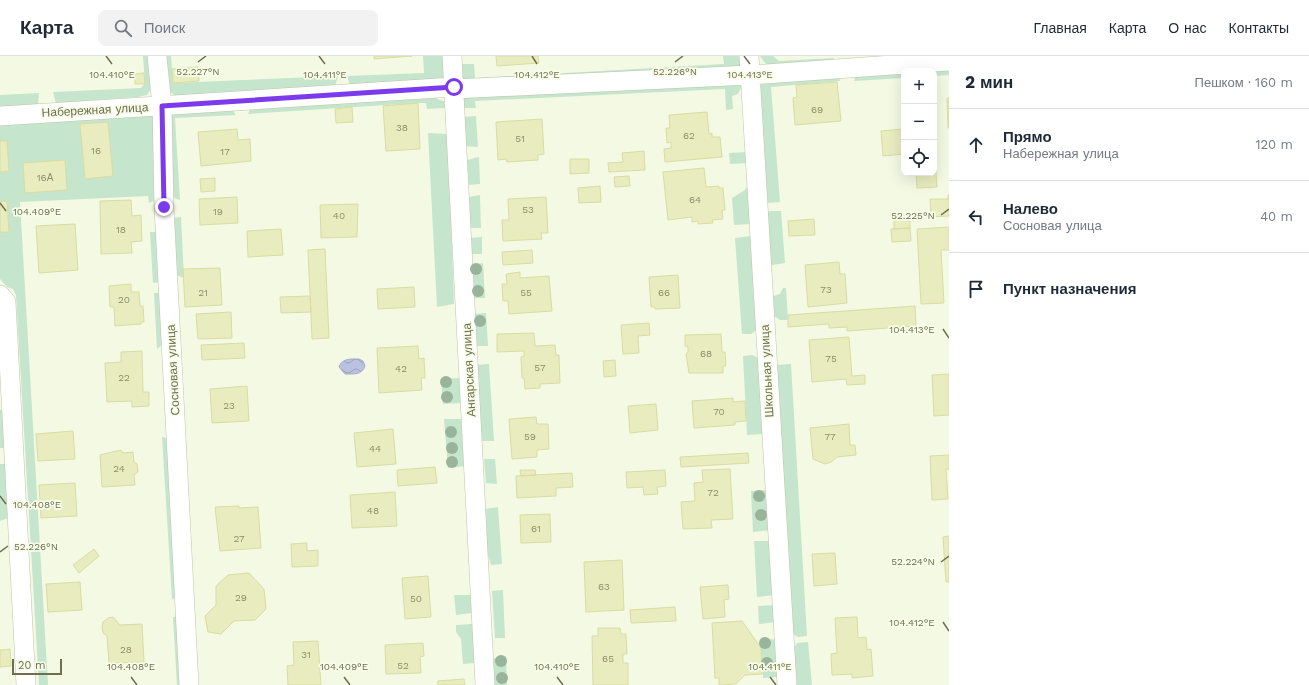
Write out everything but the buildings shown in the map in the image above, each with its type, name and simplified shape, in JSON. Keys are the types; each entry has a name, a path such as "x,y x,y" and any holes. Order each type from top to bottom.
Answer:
{"street":[{"name":"Сосновая улица","path":"157,56 162,106 164,207 190,685"},
{"name":"Ангарская улица","path":"452,56 485,685"},
{"name":"Школьная улица","path":"749,56 787,685"},
{"name":"Набережная улица","path":"0,116 454,88 750,75 949,61"},
{"path":"0,295 6,302 26,685"}],"green space":[{"path":"143,56 149,56 152,87 147,95 138,97 56,103 53,92 141,88 145,83"},
{"path":"165,56 171,56 173,83 338,76 335,86 176,98 168,89"},
{"path":"423,56 446,56 447,71 443,82 350,85 347,76 424,73"},
{"path":"723,56 744,56 742,65 735,70 467,82 461,78 461,64 474,64 475,78 724,64"},
{"path":"760,56 773,56 779,61 834,58 834,65 768,67"},
{"path":"949,67 949,75 937,76 937,68 934,68"},
{"path":"901,70 901,78 854,81 856,73"},
{"path":"838,75 840,81 771,87 780,202 768,203 764,200 759,90 761,84 767,80"},
{"path":"735,82 742,86 738,94 732,96 733,109 726,110 725,89 475,101 476,108 462,108 464,95"},
{"path":"39,93 38,105 0,107 0,95"},
{"path":"435,97 444,101 445,108 427,109 426,103 418,103 248,114 251,107"},
{"path":"231,108 236,115 175,118 180,200 172,197 171,113"},
{"path":"151,114 154,116 158,199 149,203 148,196 20,202 48,685 39,685 16,295 13,289 7,287 0,279 0,121"},
{"path":"476,116 478,147 465,146 463,117"},
{"path":"428,133 448,134 454,304 437,307"},
{"path":"747,152 748,163 730,164 729,153"},
{"path":"479,157 480,184 469,185 467,160"},
{"path":"749,182 751,224 734,225 732,198 745,190"},
{"path":"480,195 481,228 470,228 469,197"},
{"path":"770,211 781,211 785,263 772,265 769,260 765,214"},
{"path":"181,217 184,278 176,275 172,218"},
{"path":"150,232 159,232 161,282 153,283"},
{"path":"751,236 758,329 751,334 742,334 735,238"},
{"path":"482,237 482,254 472,254 471,238"},
{"path":"483,263 485,298 472,298 470,265"},
{"path":"783,288 786,288 788,320 780,320 774,316 773,296 780,294"},
{"path":"154,293 162,293 163,344 157,349"},
{"path":"486,313 488,346 476,346 473,314"},
{"path":"752,355 760,359 763,434 747,435 743,356"},
{"path":"489,364 494,441 480,441 476,365"},
{"path":"791,364 807,636 798,637 793,634 773,368 777,365"},
{"path":"459,378 461,403 443,404 441,379"},
{"path":"0,410 3,410 5,448 0,448"},
{"path":"444,419 462,419 466,466 448,468"},
{"path":"162,437 168,438 179,597 172,599"},
{"path":"484,459 495,459 497,484 486,483"},
{"path":"0,464 6,464 8,518 0,521"},
{"path":"768,490 771,530 753,532 751,491"},
{"path":"498,507 502,564 491,565 488,555 485,509"},
{"path":"754,541 772,541 775,595 757,597"},
{"path":"503,590 505,638 495,638 492,591"},
{"path":"454,595 469,595 474,597 472,613 456,615"},
{"path":"775,605 776,622 759,624 758,606"},
{"path":"173,617 179,617 183,685 177,685"},
{"path":"472,624 475,627 477,657 474,663 463,664 461,639 456,632 456,625"},
{"path":"777,639 779,677 763,678 760,640"},
{"path":"808,642 812,685 797,685 794,648 797,643"},
{"path":"506,656 507,685 494,685 492,659"}],"water":[{"path":"350,359 359,359 363,361 365,366 360,372 345,374 339,367 342,362"}],"route":[{"path":"164,207 162,106 454,87"}]}
